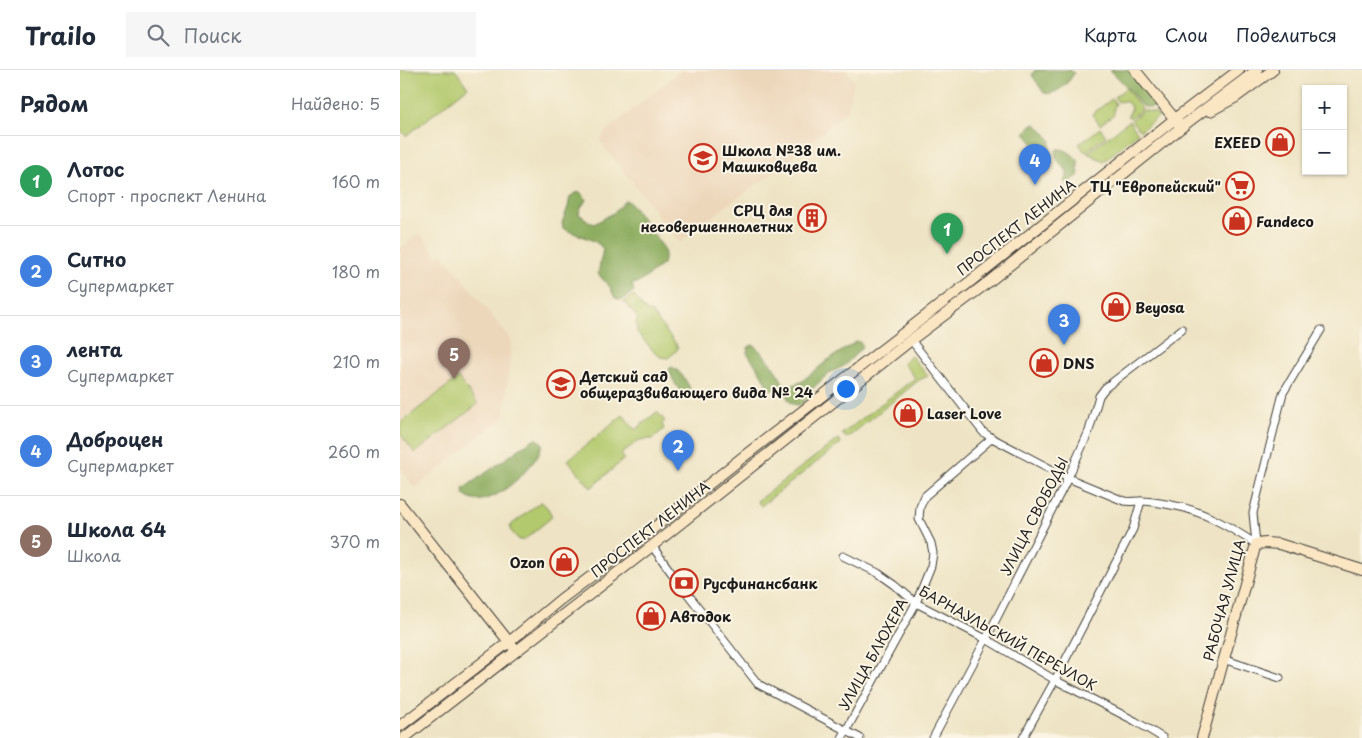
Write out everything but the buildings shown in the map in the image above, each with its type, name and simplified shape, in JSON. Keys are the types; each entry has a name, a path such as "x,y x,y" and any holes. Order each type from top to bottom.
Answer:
{"main road":[{"path":"1135,70 1178,123"},
{"name":"ПРОСПЕКТ ЛЕНИНА","path":"404,738 652,546 908,336 967,284 1178,123 1239,70"},
{"name":"ПРОСПЕКТ ЛЕНИНА","path":"1193,118 1257,70"},
{"name":"ПРОСПЕКТ ЛЕНИНА","path":"1178,123 1221,106 1273,70"},
{"name":"ПРОСПЕКТ ЛЕНИНА","path":"400,726 743,457 908,336"},
{"path":"400,504 516,652"},
{"path":"1256,544 1279,544 1362,570"},
{"name":"РАБОЧАЯ УЛИЦА","path":"1202,738 1256,544"}],"street":[{"name":"УЛИЦА СВОБОДЫ","path":"933,738 1068,478 1089,431 1101,391 1182,329"},
{"name":"РАБОЧАЯ УЛИЦА","path":"1256,544 1253,513 1283,393 1321,330"},
{"path":"908,336 983,432 992,438 1068,478 1124,501 1172,505 1200,513 1229,526 1256,544"},
{"name":"УЛИЦА БЛЮХЕРА","path":"844,734 916,603 931,566 931,543 919,518 920,507 925,496 992,438"},
{"path":"1023,738 1133,529 1141,501"},
{"path":"652,546 758,684 844,734 860,738"},
{"name":"БАРНАУЛЬСКИЙ ПЕРЕУЛОК","path":"843,556 878,573 896,585 916,603 986,639 1055,680 1135,721 1163,738"},
{"path":"1223,659 1280,678"}],"shaded area":[{"name":"Школа №38 им. Машковцева","path":"681,70 847,70 854,82 847,110 813,141 772,174 730,203 680,243 600,141 604,133"},
{"path":"420,233 437,256 442,253 512,341 504,416 415,488 400,468 400,249"}],"green space":[{"path":"400,70 455,70 468,87 406,136 400,129"},
{"path":"1035,70 1071,70 1074,73 1062,88 1053,93 1044,93 1032,75"},
{"path":"1110,70 1130,70 1153,98 1157,106 1150,108 1142,106"},
{"path":"1126,88 1142,109 1130,118 1128,116 1131,110 1130,105 1125,101 1118,102 1114,97"},
{"path":"1112,99 1116,104 1114,114 1100,125 1092,114"},
{"path":"1143,110 1156,113 1159,116 1140,131 1131,120"},
{"path":"1129,121 1138,133 1104,161 1087,153"},
{"path":"1036,124 1051,140 1050,158 1040,151 1025,133 1031,125"},
{"path":"1100,128 1106,136 1085,152 1079,144"},
{"path":"1057,149 1066,150 1078,160 1078,176 1066,184 1064,181 1067,177 1067,172 1057,159"},
{"path":"580,192 586,200 579,214 590,222 594,224 615,212 625,200 634,208 663,247 665,254 663,264 640,282 632,284 634,291 622,300 615,298 610,287 598,274 603,249 590,239 563,228 562,223 570,197"},
{"path":"633,295 647,312 651,312 676,344 678,348 668,358 661,357 655,353 637,332 636,323 638,318 624,302"},
{"path":"857,341 863,346 844,366 829,373 811,390 808,397 800,405 792,404 789,401 786,394 792,386 801,382 828,360"},
{"path":"753,345 767,358 775,369 785,386 780,390 769,389 747,353 748,347"},
{"path":"911,356 928,376 919,380 847,438 842,434 915,378 903,363"},
{"path":"672,367 679,372 687,383 693,395 689,398 679,390 674,382 669,370"},
{"path":"458,378 478,404 415,453 400,434 400,423"},
{"path":"657,412 665,421 662,424 664,429 652,439 639,440 621,454 624,459 591,488 568,460 623,415 635,430"},
{"path":"538,439 543,444 538,455 516,481 494,496 483,500 473,500 464,495 463,489 532,440"},
{"path":"838,439 841,443 761,506 757,501"},
{"path":"540,502 548,508 552,517 524,540 519,540 511,531 510,526"}],"place":[{"name":"EXEED","path":"1280,142"},
{"name":"Школа №38 им. Машковцева","path":"703,158"},
{"name":"Доброцен","path":"1035,185"},
{"name":"ТЦ \"Европейский\"","path":"1240,186"},
{"name":"СРЦ для несовершеннолетних","path":"812,218"},
{"name":"Fandeco","path":"1237,221"},
{"name":"Лотос","path":"947,254"},
{"name":"Beyosa","path":"1116,307"},
{"name":"лента","path":"1064,345"},
{"name":"DNS","path":"1044,363"},
{"name":"Школа 64","path":"454,379"},
{"name":"Детский сад общеразвивающего вида № 24","path":"561,384"},
{"name":"Laser Love","path":"908,413"},
{"name":"Ситно","path":"678,471"},
{"name":"Ozon","path":"564,562"},
{"name":"Русфинансбанк","path":"684,583"},
{"name":"Автодок","path":"651,616"}]}
